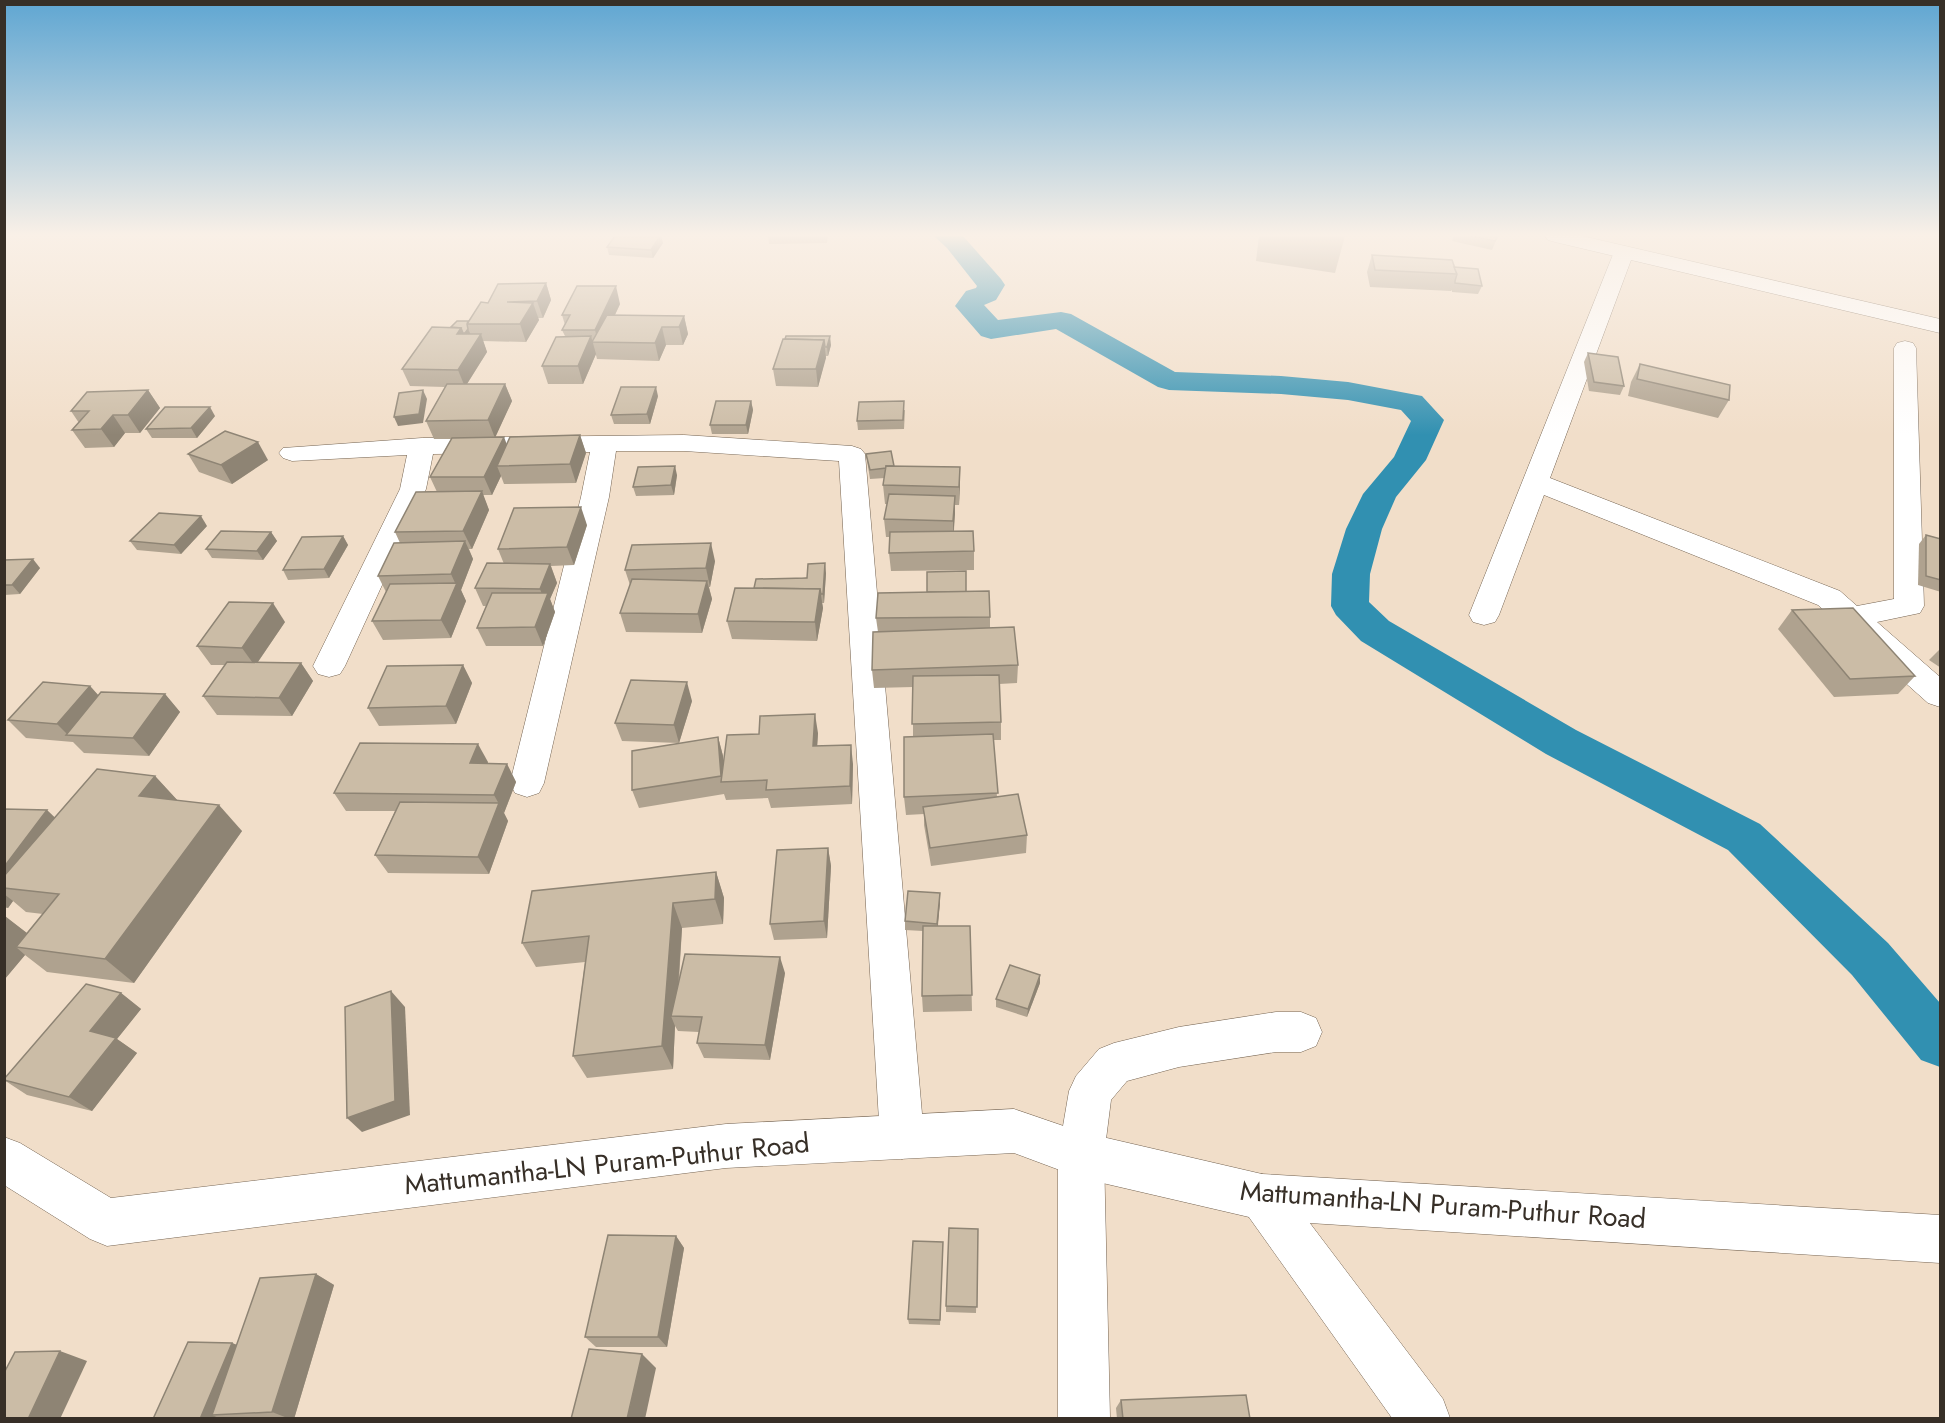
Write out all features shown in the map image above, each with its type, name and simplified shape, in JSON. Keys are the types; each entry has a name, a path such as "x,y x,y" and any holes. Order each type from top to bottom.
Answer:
{"street":[{"path":"1484,615 1604,302"},
{"path":"1840,302 1941,326"},
{"path":"1851,617 1909,606 1905,348"},
{"path":"527,783 595,497 605,443"},
{"path":"292,453 422,446 684,443 852,454 902,1137"},
{"path":"329,666 413,489 422,446"},
{"path":"1535,482 1829,598 1941,696"},
{"path":"1084,1419 1081,1155 1091,1091 1114,1065 1179,1047 1276,1032 1301,1032"},
{"name":"Mattumantha-LN Puram-Puthur Road","path":"4,1159 107,1222 726,1146 1014,1131 1081,1155 1263,1197 1941,1239"},
{"path":"1263,1197 1424,1419"}],"building":[{"path":"481,302 533,303 520,324 467,324"},
{"path":"569,302 608,302 595,330 562,330 570,315 562,315"},
{"path":"607,315 684,316 679,327 662,327 655,343 592,342"},
{"path":"457,321 468,321 468,329 465,333 461,328 451,327"},
{"path":"432,327 461,328 457,334 481,334 458,370 402,369"},
{"path":"591,336 578,366 542,366 556,337"},
{"path":"786,336 830,336 827,347 825,347 824,340 785,339"},
{"path":"783,339 824,340 816,369 773,369"},
{"path":"1588,353 1618,357 1624,386 1594,382"},
{"path":"1640,364 1730,385 1729,400 1637,379"},
{"path":"447,384 505,384 488,420 426,421"},
{"path":"621,387 656,387 647,414 611,415"},
{"path":"148,390 128,415 113,415 101,429 72,430 89,411 71,411 87,392"},
{"path":"423,390 419,414 394,417 399,393"},
{"path":"716,401 751,401 746,425 710,425"},
{"path":"904,401 903,420 857,421 859,402"},
{"path":"165,407 210,407 191,428 146,429"},
{"path":"225,431 258,442 221,465 188,454"},
{"path":"580,435 570,464 497,466 510,437"},
{"path":"504,437 484,477 430,477 452,438"},
{"path":"891,451 894,466 870,470 866,454"},
{"path":"675,466 671,485 633,487 638,467"},
{"path":"886,466 960,467 959,487 883,485"},
{"path":"482,491 463,531 395,532 416,492"},
{"path":"889,494 955,496 953,521 884,519"},
{"path":"581,507 567,547 498,549 514,508"},
{"path":"159,513 201,516 174,545 130,541"},
{"path":"221,531 271,532 257,551 206,549"},
{"path":"973,531 974,551 889,553 890,532"},
{"path":"1926,535 1941,539 1941,580 1926,576"},
{"path":"343,536 324,569 283,570 302,537"},
{"path":"465,541 451,574 378,576 394,543"},
{"path":"711,543 706,568 625,570 632,545"},
{"path":"33,559 12,585 4,585 4,560"},
{"path":"487,563 550,564 540,589 475,588"},
{"path":"825,563 823,594 820,589 754,588 756,579 807,578 808,564"},
{"path":"966,571 966,592 927,592 927,572"},
{"path":"632,579 707,581 698,614 620,613"},
{"path":"457,583 441,620 372,621 390,584"},
{"path":"735,588 820,589 815,622 727,621"},
{"path":"989,591 990,617 876,618 878,593"},
{"path":"492,593 548,593 535,627 477,628"},
{"path":"229,602 273,603 242,648 197,646"},
{"path":"1853,608 1915,676 1850,679 1792,610"},
{"path":"1014,627 1018,665 872,670 873,632"},
{"path":"227,662 301,663 279,698 203,696"},
{"path":"463,665 446,706 368,708 387,666"},
{"path":"999,675 1001,722 912,724 913,676"},
{"path":"631,680 687,682 674,725 615,723"},
{"path":"43,682 90,686 57,724 8,720"},
{"path":"101,692 165,694 133,738 66,735"},
{"path":"815,714 813,746 851,745 850,786 766,790 767,780 721,782 727,735 759,734 760,716"},
{"path":"993,734 998,793 904,797 904,737"},
{"path":"718,737 721,776 632,790 632,751"},
{"path":"360,743 478,744 470,763 507,764 494,795 334,793"},
{"path":"97,769 155,776 139,796 219,805 105,959 16,947 59,894 4,888 4,876"},
{"path":"1018,794 1027,835 930,848 923,807"},
{"path":"400,802 499,803 478,857 375,855"},
{"path":"4,809 47,810 4,867"},
{"path":"828,848 824,921 770,924 777,850"},
{"path":"716,872 715,899 673,903 662,1046 573,1056 589,936 522,943 532,891"},
{"path":"908,891 940,893 937,924 905,921"},
{"path":"923,926 970,926 972,995 922,996"},
{"path":"685,954 780,957 765,1045 697,1043 702,1017 671,1016"},
{"path":"1010,965 1040,975 1028,1009 996,999"},
{"path":"86,984 121,993 90,1031 116,1038 69,1097 4,1080 4,1079"},
{"path":"391,991 395,1101 347,1118 345,1007"},
{"path":"949,1228 978,1229 977,1307 946,1306"},
{"path":"608,1235 676,1236 658,1337 585,1337"},
{"path":"913,1241 943,1242 940,1320 908,1319"},
{"path":"316,1274 272,1412 212,1415 260,1278"},
{"path":"188,1342 232,1343 200,1419 153,1419"},
{"path":"589,1349 642,1354 627,1419 571,1419"},
{"path":"60,1351 28,1419 4,1419 4,1373 15,1352"},
{"path":"1246,1395 1250,1419 1123,1419 1121,1400"}],"waterway":[{"path":"972,302 969,306 991,330 1061,320 1169,381 1281,385 1348,391 1411,403 1428,420 1409,460 1380,494 1364,529 1351,574 1350,606 1375,631 1561,742 1744,837 1870,959 1940,1042"}]}
